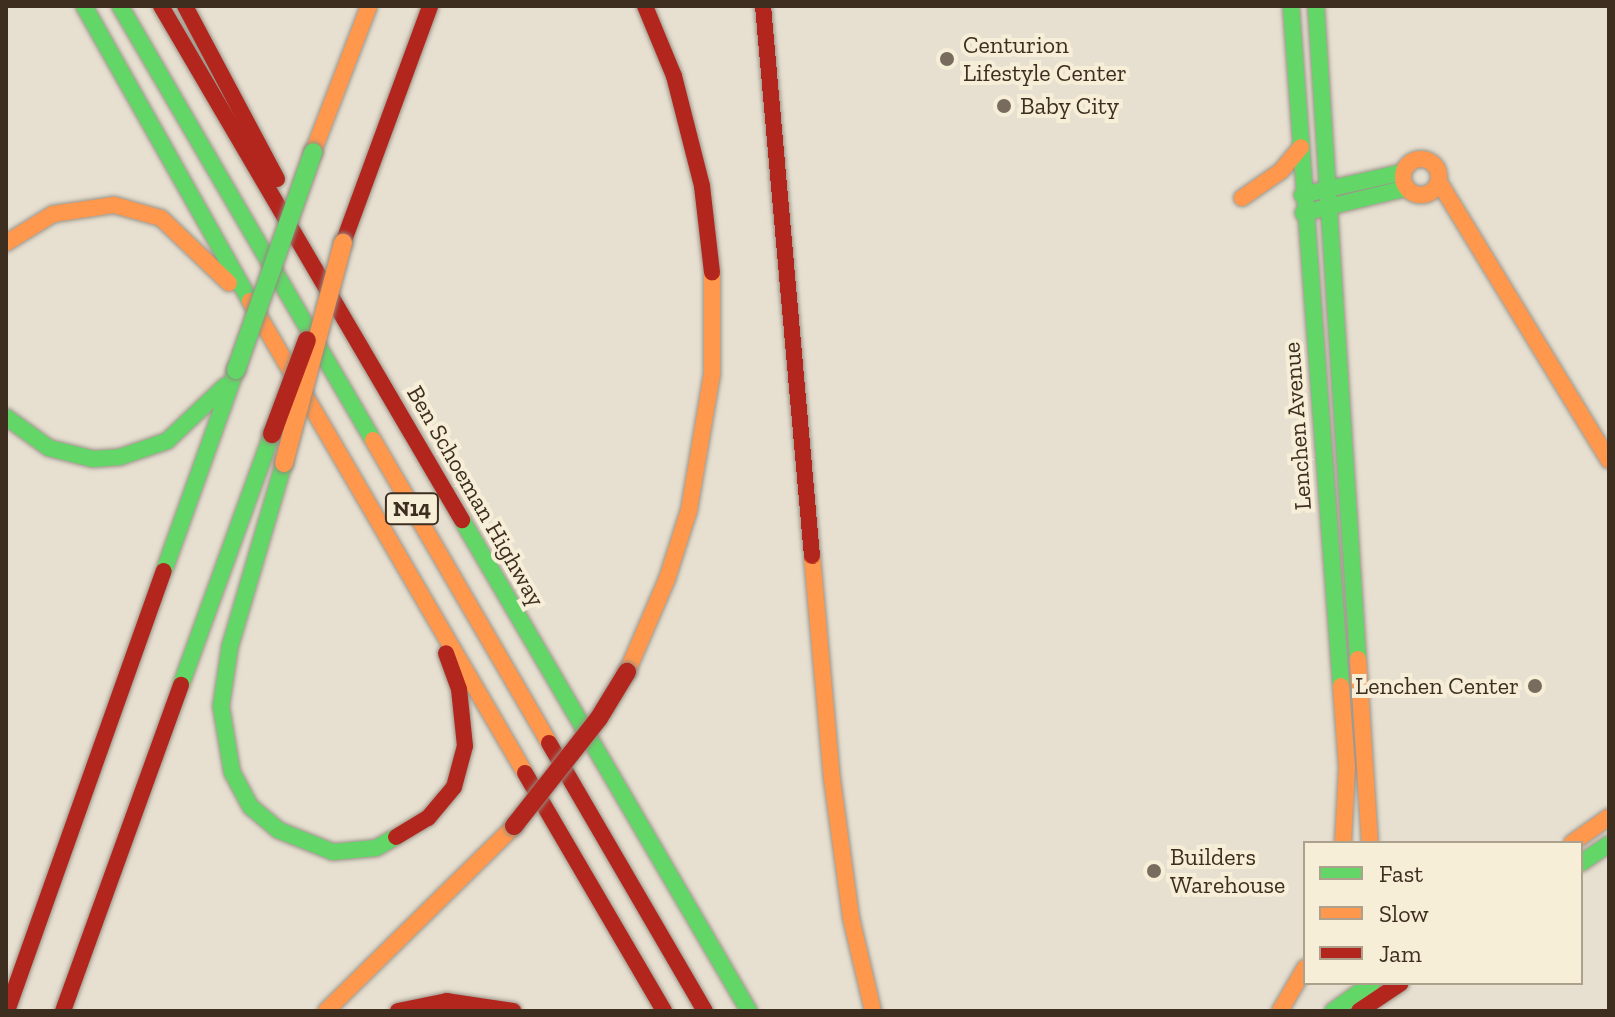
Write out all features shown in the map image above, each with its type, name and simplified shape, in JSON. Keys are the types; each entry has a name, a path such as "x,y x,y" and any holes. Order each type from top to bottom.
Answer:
{"main road":[{"path":"84,6 254,309 664,1011"},
{"name":"N14","path":"120,6 705,1011"},
{"name":"Ben Schoeman Highway","path":"161,6 749,1011"},
{"path":"185,6 350,326"},
{"path":"333,98 359,6"},
{"path":"7,1011 313,152 369,6"},
{"path":"63,1011 430,6"},
{"path":"326,1011 514,826 599,718 627,672 667,579 689,510 712,374 712,251 702,186 674,76 645,6"},
{"path":"763,6 832,779 851,918 873,1011"},
{"name":"Lenchen Avenue","path":"1291,6 1303,204 1347,767 1343,841"},
{"name":"Lenchen Avenue","path":"1316,6 1331,199 1370,841"},
{"path":"1242,198 1272,178 1301,147"},
{"path":"1405,180 1413,160 1426,159 1437,167 1432,188"},
{"path":"1303,204 1405,180 1432,188 1461,223 1609,460"},
{"path":"6,243 35,222 77,207 140,210 179,231 254,309"},
{"path":"343,243 284,463 230,646 223,728 232,772 251,807 278,830 317,848 354,851 394,841 442,804 461,765 465,716 459,689 397,556"},
{"path":"6,417 49,448 93,459 120,457 146,451 182,430 234,373"},
{"path":"1575,841 1609,817"},
{"path":"1583,862 1609,844"},
{"path":"1280,1011 1303,971"},
{"path":"1333,1011 1372,989"},
{"path":"1359,1011 1372,989"},
{"path":"398,1011 447,1001 513,1011"}],"traffic: fast":[{"path":"84,6 250,301"},
{"path":"120,6 373,440"},
{"path":"1291,6 1341,686"},
{"path":"1316,6 1358,659"},
{"path":"236,370 313,152"},
{"path":"1302,195 1403,172"},
{"path":"1303,213 1407,188"},
{"path":"164,571 236,370"},
{"path":"6,417 49,448 93,459 120,457 167,441 225,386"},
{"path":"181,685 272,434"},
{"path":"284,463 230,646 221,706 232,772 251,807 278,830 333,852 376,848 396,837"},
{"path":"462,520 749,1011"},
{"path":"1583,862 1609,844"},
{"path":"1333,1011 1369,985"}],"traffic: slow":[{"path":"313,152 369,6"},
{"path":"1242,198 1281,171 1301,147"},
{"path":"1421,159 1434,164 1439,177 1434,190 1421,195 1408,190 1403,177 1408,164 1421,159"},
{"path":"1439,182 1609,460"},
{"path":"6,243 53,214 114,205 161,218 229,283"},
{"path":"284,463 343,243"},
{"path":"627,672 667,579 689,510 712,374 712,272"},
{"path":"250,301 525,773"},
{"path":"373,440 549,743"},
{"path":"812,556 832,779 851,918 873,1011"},
{"path":"1358,659 1370,841"},
{"path":"1341,686 1347,767 1343,841"},
{"path":"1575,841 1609,817"},
{"path":"326,1011 514,826"},
{"path":"1280,1011 1303,971"}],"traffic: jam":[{"path":"161,6 462,520"},
{"path":"185,6 277,179"},
{"path":"343,243 430,6"},
{"path":"645,6 674,76 702,186 712,272"},
{"path":"763,6 812,556"},
{"path":"272,434 307,340"},
{"path":"7,1011 164,571"},
{"path":"396,837 428,818 454,787 465,746 459,689 446,653"},
{"path":"514,826 599,718 627,672"},
{"path":"63,1011 181,685"},
{"path":"549,743 705,1011"},
{"path":"525,773 664,1011"},
{"path":"1359,1011 1398,985"},
{"path":"398,1011 447,1001 513,1011"}],"place":[{"name":"Centurion Lifestyle Center","path":"947,59"},
{"name":"Baby City","path":"1004,106"},
{"name":"Lenchen Center","path":"1535,686"},
{"name":"Builders Warehouse","path":"1154,871"}]}
